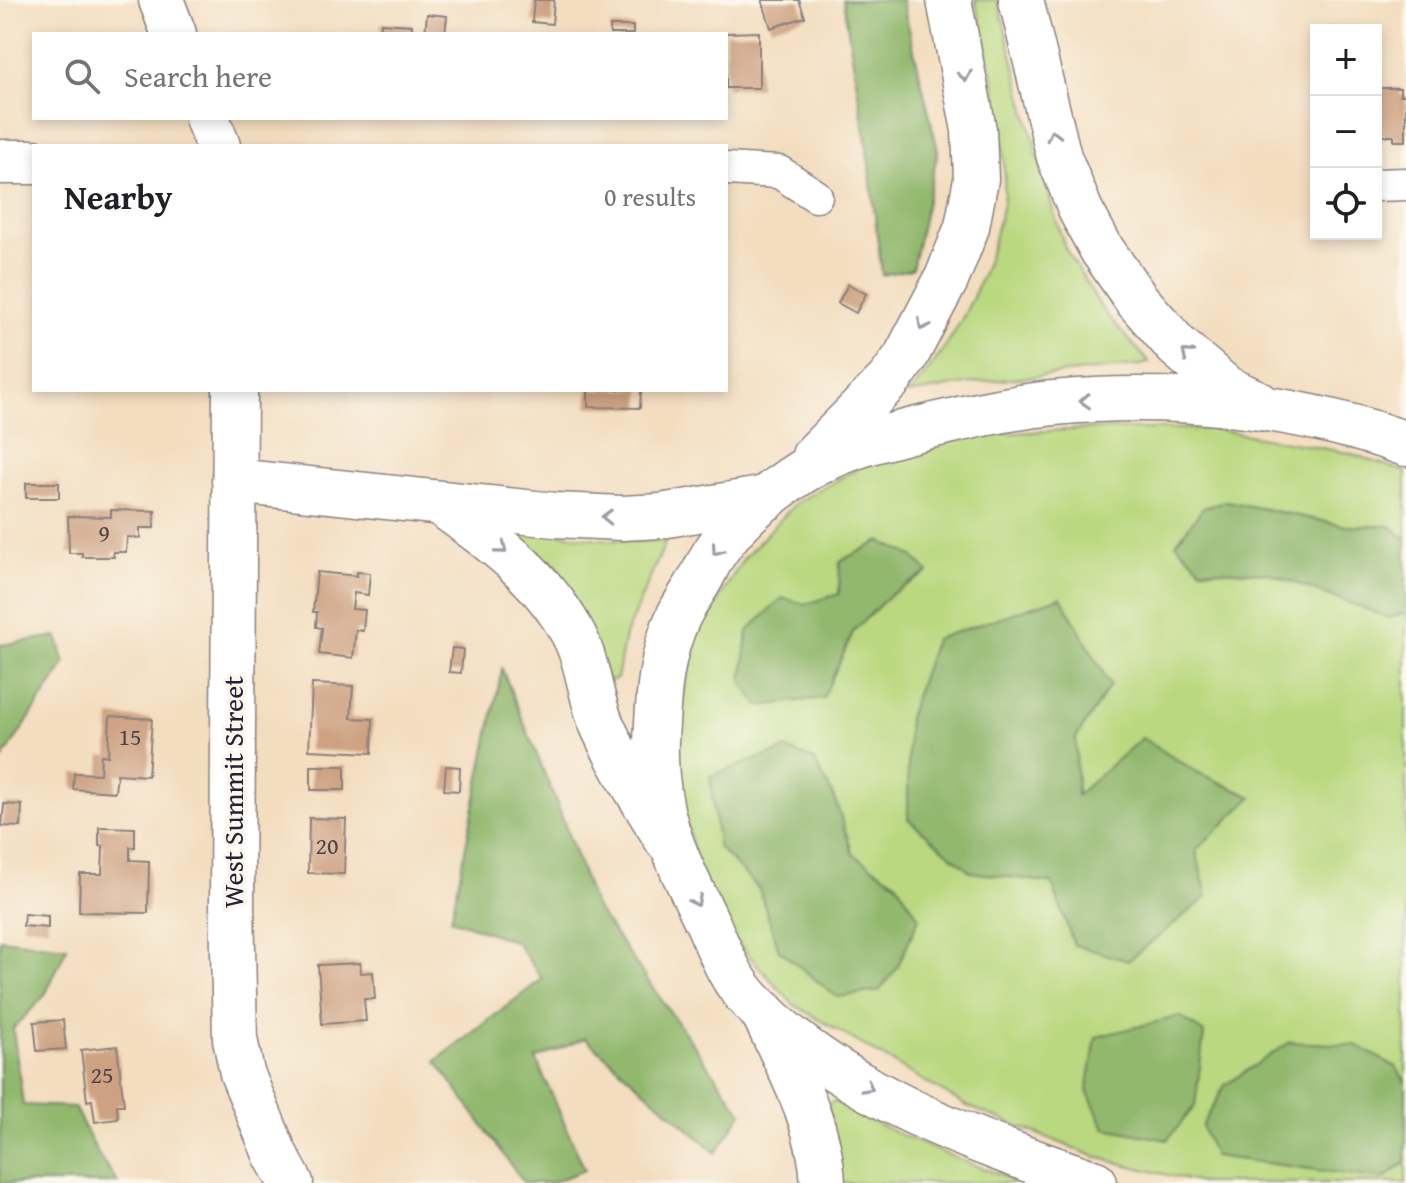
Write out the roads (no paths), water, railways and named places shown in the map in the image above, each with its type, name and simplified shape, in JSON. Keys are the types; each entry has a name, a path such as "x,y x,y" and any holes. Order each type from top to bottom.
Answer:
{"main road":[{"path":"161,0 173,32"},
{"path":"672,848 659,803 656,759 659,691 669,641 678,616 713,554 735,527 780,488 889,380 947,278 967,227 976,179 974,130 949,0"},
{"path":"1021,0 1059,157 1081,211 1102,250 1136,299 1177,346 1226,388 1275,411"},
{"path":"208,120 217,144"},
{"path":"0,162 32,162"},
{"name":"West Summit Street","path":"235,392 232,903 235,1039 242,1073 275,1154 291,1183"},
{"path":"234,481 573,516 635,518 670,515 780,488 824,460 861,444 1013,408 1055,402 1147,400 1230,405 1275,411 1395,436"},
{"path":"439,503 511,556 556,605 573,633 600,721 672,848 735,981 763,1012 830,1064 905,1106 995,1147 1095,1183"},
{"path":"763,1012 790,1065 808,1114 822,1160 823,1183"}],"street":[{"path":"728,169 779,172 816,196"},
{"path":"1382,185 1406,184"}]}
